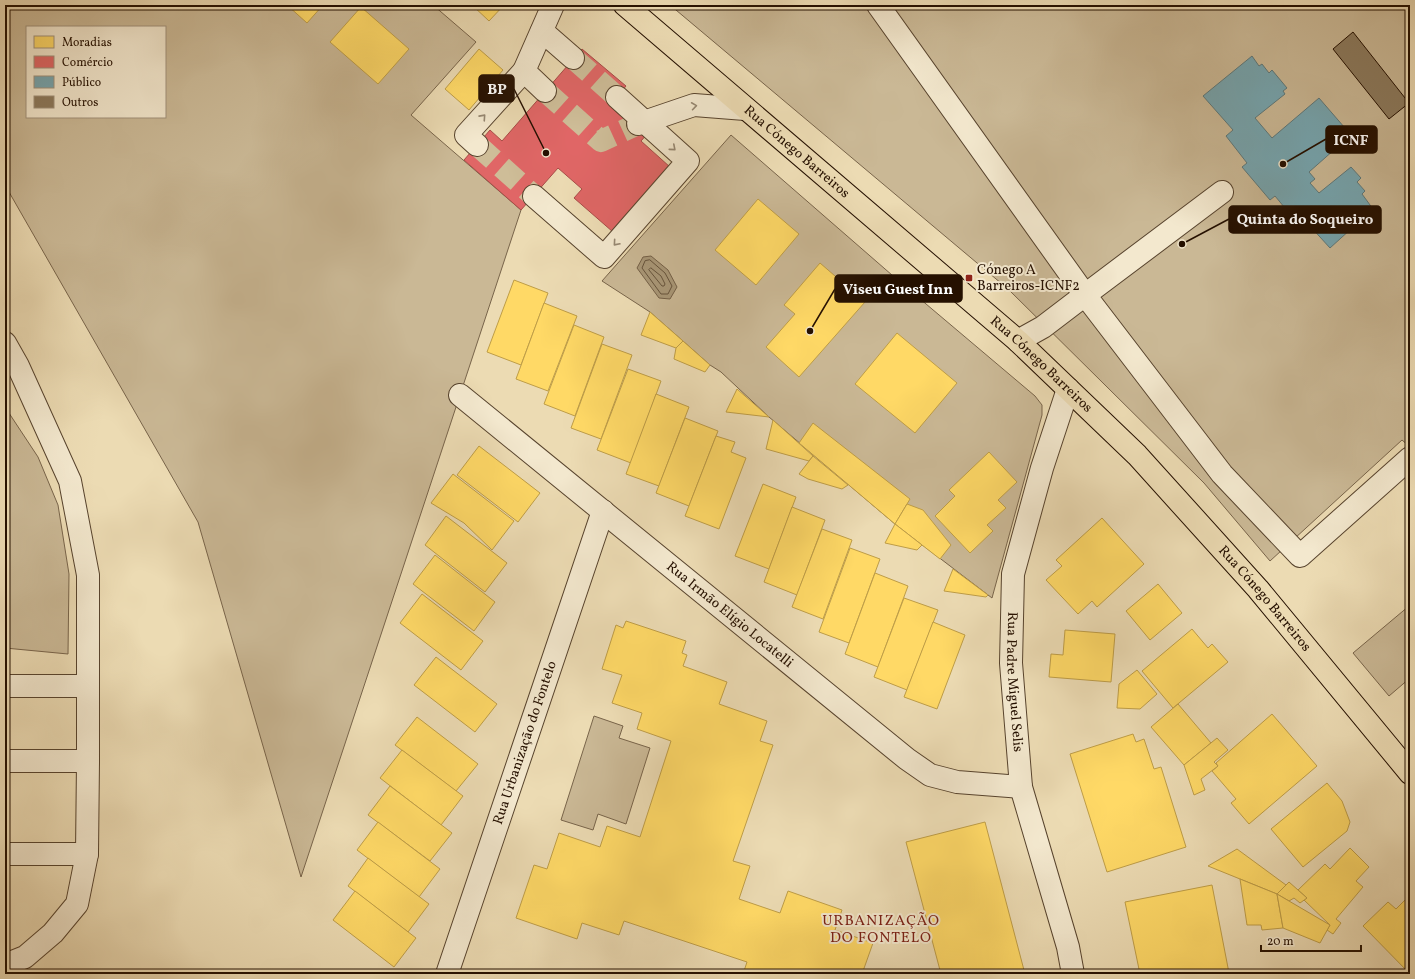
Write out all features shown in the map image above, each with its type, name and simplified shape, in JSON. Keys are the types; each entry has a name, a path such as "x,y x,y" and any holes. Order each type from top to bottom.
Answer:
{"main road":[{"name":"Rua Cónego Barreiros","path":"625,5 1018,341 1137,455 1249,578 1410,773"}],"street":[{"path":"477,145 466,135 524,71 553,5"},
{"path":"878,5 1086,295 1222,474 1300,556 1410,458"},
{"path":"542,31 573,58"},
{"path":"524,71 546,91"},
{"path":"534,196 604,258 688,161 641,123 617,97"},
{"path":"641,123 694,105 745,109"},
{"path":"1018,341 1043,327 1222,192"},
{"path":"5,343 18,366 70,481 88,575 88,854 77,904 53,933 25,957 5,965"},
{"name":"Rua Padre Miguel Selis","path":"1068,389 1042,468 1013,574 1011,663 1020,787 1068,947 1073,974"},
{"name":"Rua Irmão Elígio Locatelli","path":"460,395 901,754 930,775 957,782 1020,787"},
{"name":"Rua Urbanização do Fontelo","path":"447,974 603,512"},
{"path":"5,686 88,686"},
{"path":"5,761 88,761"},
{"path":"5,854 88,854"}],"shaded area":[{"path":"5,5 433,5 476,42 411,115 521,210 301,877 198,522 5,185"},
{"path":"670,5 844,5 850,7 860,5 1410,5 1410,447 1402,440 1270,561 1204,483 1008,289"},
{"path":"731,135 900,282 1035,396 1042,405 1042,415 992,598 895,524 769,417 721,372 710,365 650,312 602,281"},
{"path":"5,407 38,457 58,505 69,574 68,654 5,648"},
{"path":"1409,606 1410,678 1389,696 1353,653"},
{"path":"594,716 623,726 619,738 650,748 626,824 598,814 593,830 561,820"}],"water":[{"path":"651,256 668,270 677,287 670,299 659,298 637,268 643,257"}],"building: Moradias":[{"path":"287,5 323,5 307,23"},
{"path":"472,5 504,5 489,21"},
{"path":"361,7 409,49 378,84 330,42"},
{"path":"479,49 503,70 469,110 445,89"},
{"path":"758,199 799,234 756,285 715,250"},
{"path":"820,263 865,302 799,377 766,347 795,314 784,305"},
{"path":"514,280 548,293 521,365 487,352"},
{"path":"544,303 577,316 548,391 516,379"},
{"path":"650,312 683,341 676,348 641,335"},
{"path":"574,325 604,337 575,416 544,404"},
{"path":"897,333 957,383 915,433 855,384"},
{"path":"683,341 710,365 705,372 674,359 676,348"},
{"path":"602,344 632,355 601,439 571,428"},
{"path":"628,369 661,381 631,463 597,450"},
{"path":"737,389 769,417 726,412"},
{"path":"656,394 689,407 659,486 626,474"},
{"path":"685,418 718,431 689,506 656,493"},
{"path":"773,420 813,456 809,461 766,449"},
{"path":"813,423 910,499 895,524 799,443"},
{"path":"716,436 735,442 731,452 746,458 719,529 685,516"},
{"path":"479,446 540,493 518,522 457,475"},
{"path":"989,452 1017,482 998,500 1006,508 987,525 993,531 970,553 935,516 955,496 949,490"},
{"path":"813,456 848,485 842,489 808,479 799,474"},
{"path":"453,474 514,521 492,550 464,523 431,503"},
{"path":"763,484 796,497 769,569 735,556"},
{"path":"907,504 923,510 951,545 940,559 895,524"},
{"path":"792,507 825,520 797,595 764,582"},
{"path":"446,516 507,563 485,592 425,545"},
{"path":"1102,518 1144,564 1097,607 1092,601 1078,614 1046,580 1062,566 1056,560"},
{"path":"895,524 922,545 917,550 885,543"},
{"path":"822,529 852,540 823,619 792,607"},
{"path":"850,548 880,559 849,643 819,632"},
{"path":"435,555 495,602 474,631 413,584"},
{"path":"953,569 988,595 986,597 944,591"},
{"path":"875,573 908,586 878,667 845,654"},
{"path":"1158,584 1182,613 1150,640 1126,611"},
{"path":"422,594 483,641 461,670 400,623"},
{"path":"904,598 938,610 907,690 874,677"},
{"path":"626,621 686,641 682,653 687,655 683,666 727,682 719,704 767,721 760,741 773,745 733,861 750,866 739,899 780,913 788,891 842,910 835,930 873,943 862,974 743,974 747,962 624,921 619,935 582,923 577,939 516,918 534,865 547,869 559,833 600,847 607,826 640,837 671,741 637,729 642,713 612,703 622,675 602,669 616,625 623,628"},
{"path":"933,622 965,635 937,709 904,697"},
{"path":"1192,629 1208,648 1212,644 1228,662 1173,708 1142,671"},
{"path":"1065,630 1115,634 1111,682 1049,677 1051,654 1063,655"},
{"path":"436,657 497,704 475,732 414,685"},
{"path":"1137,670 1157,694 1140,709 1117,708 1119,684"},
{"path":"1178,704 1211,743 1184,765 1151,727"},
{"path":"1272,714 1317,766 1249,824 1231,803 1236,799 1212,771 1218,766 1216,763"},
{"path":"417,717 478,764 456,791 395,745"},
{"path":"1133,734 1136,742 1144,739 1154,769 1161,767 1186,847 1107,872 1070,754"},
{"path":"1217,738 1228,750 1214,762 1218,766 1201,779 1205,790 1194,795 1184,765"},
{"path":"402,750 463,796 441,825 380,778"},
{"path":"1327,783 1342,801 1350,822 1347,831 1303,867 1271,829"},
{"path":"390,786 452,833 430,861 368,815"},
{"path":"378,822 440,869 419,897 357,850"},
{"path":"985,822 1025,974 941,974 906,842"},
{"path":"1350,848 1369,867 1356,881 1363,887 1336,919 1341,923 1333,934 1327,930 1330,925 1304,900 1307,898 1298,890 1325,864 1330,869"},
{"path":"1237,849 1286,885 1277,894 1208,866"},
{"path":"368,858 429,904 408,932 348,886"},
{"path":"1240,879 1277,894 1283,928 1262,930 1261,925 1247,925"},
{"path":"1289,882 1307,898 1300,903 1294,898 1289,901 1277,894"},
{"path":"1212,885 1229,973 1140,974 1125,902"},
{"path":"355,891 416,938 394,967 333,920"},
{"path":"1277,894 1330,925 1320,943 1283,928"},
{"path":"1408,897 1410,899 1410,974 1363,926 1388,902 1396,909"}],"building: Comércio":[{"path":"582,49 626,86 612,103 648,133 641,141 670,167 613,232 574,198 582,189 558,168 521,210 464,160 490,130 502,141"}],"building: Público":[{"path":"1252,56 1259,66 1262,64 1269,73 1272,70 1287,88 1283,91 1285,94 1255,118 1272,138 1319,98 1351,135 1309,172 1315,179 1310,183 1319,193 1351,167 1361,178 1357,182 1365,191 1362,194 1373,209 1330,248 1299,214 1294,219 1275,196 1270,200 1242,167 1247,163 1226,136 1233,130 1203,96"}],"building: Outros":[{"path":"1353,32 1409,103 1389,119 1333,49"}],"tunnel":[{"path":"573,58 617,97"},
{"path":"545,91 601,141 638,124"},
{"path":"477,145 534,196"}],"place":[{"name":"BP","path":"546,153"},
{"name":"ICNF","path":"1283,164"},
{"name":"Quinta do Soqueiro","path":"1182,244"},
{"name":"Cónego A Barreiros-ICNF2","path":"969,278"},
{"name":"Viseu Guest Inn","path":"810,331"}],"district":[{"name":"URBANIZAÇÃO DO FONTELO","path":"881,930"}]}
